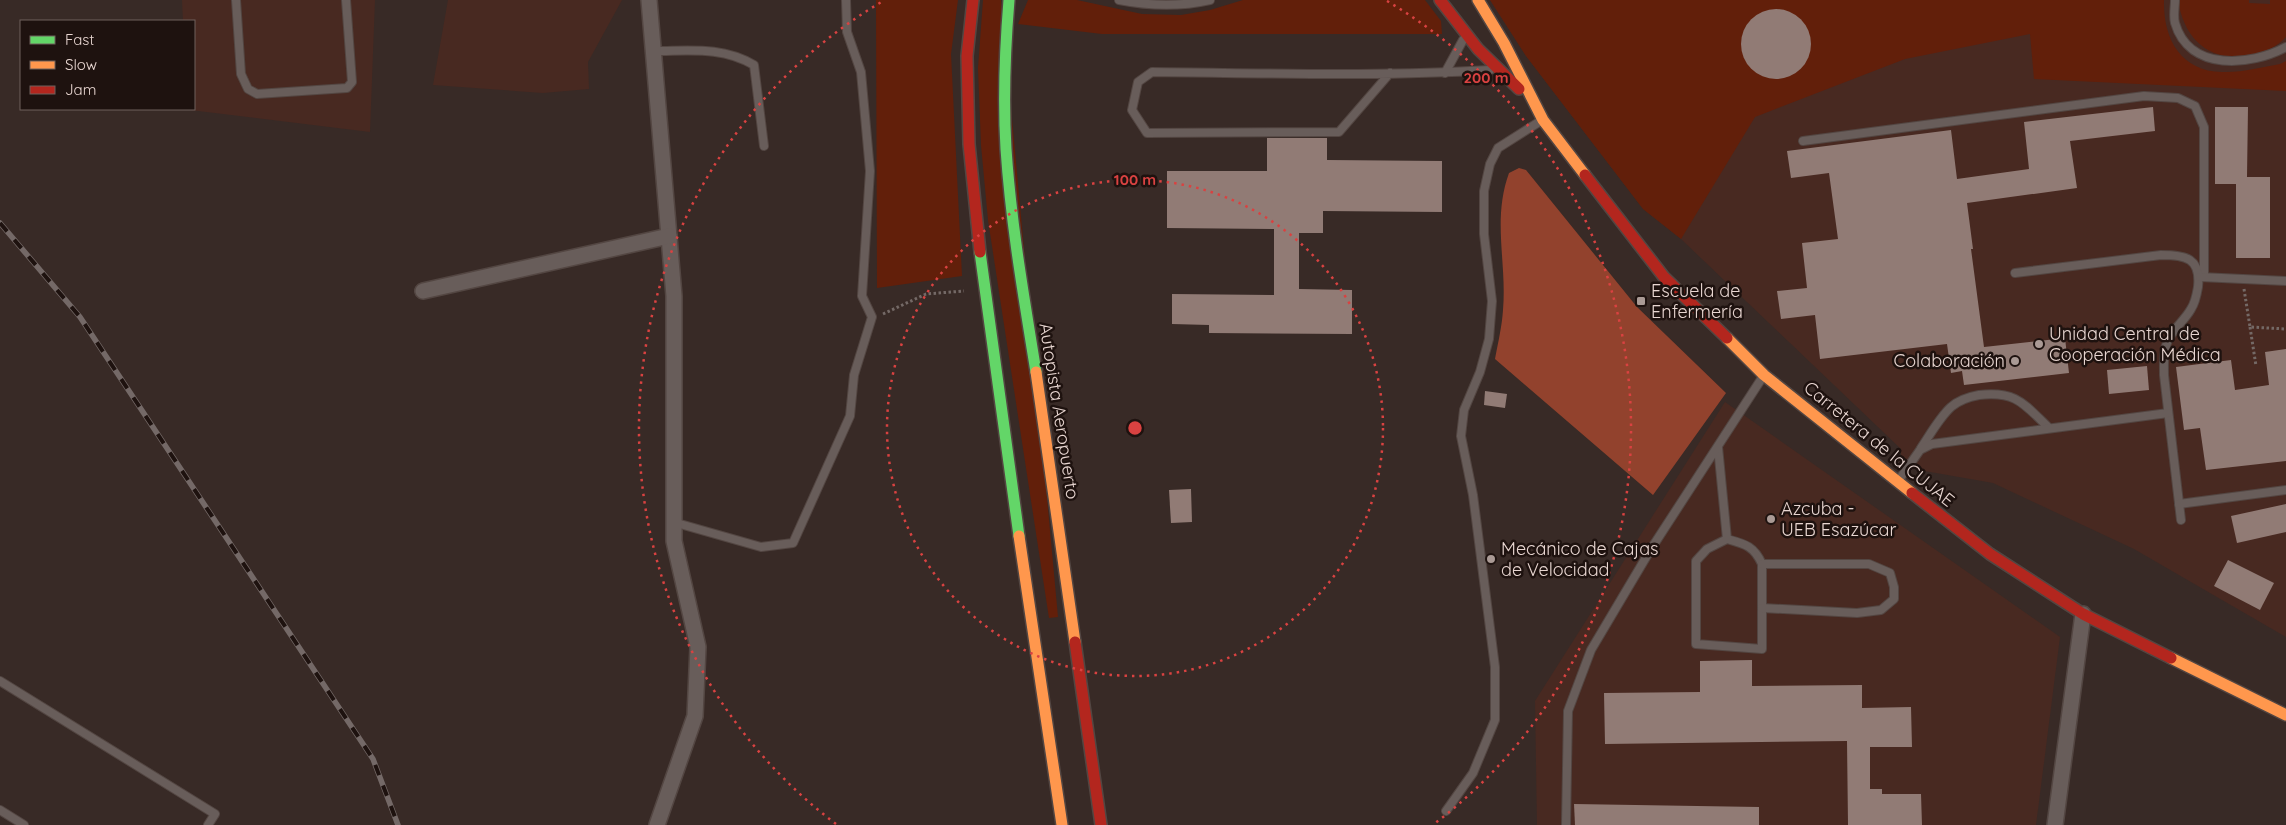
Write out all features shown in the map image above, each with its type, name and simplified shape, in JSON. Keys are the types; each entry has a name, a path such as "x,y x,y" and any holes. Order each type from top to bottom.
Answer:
{"highway":[{"path":"974,0 967,56 969,144 997,387 1062,825"},
{"name":"Autopista Aeropuerto","path":"1010,0 1004,53 1006,148 1013,225 1047,446 1100,825"},
{"name":"Carretera de la CUJAE","path":"1440,0 1478,49 1532,102"},
{"name":"Carretera de la CUJAE","path":"1478,0 1504,44 1532,102 1543,120 1664,277 1764,375 1990,554 2083,614 2286,714"}],"street":[{"path":"650,0 674,296 674,541 698,647 696,716 657,825"},
{"path":"423,292 669,236"},
{"path":"2055,825 2083,614"}],"lane":[{"path":"236,0 240,74 248,89 256,94 346,88 352,82 346,0"},
{"path":"673,522 761,547 793,543 850,416 854,376 872,317 862,296 870,171 862,72 848,32 846,0"},
{"path":"1119,0 1142,5 1168,6 1210,0"},
{"path":"2175,0 2175,22 2183,39 2196,52 2213,60 2232,63 2271,55 2286,47"},
{"path":"1006,105 1013,28 1017,18"},
{"path":"1445,73 1466,34"},
{"path":"654,51 721,51 742,58 754,65 764,146"},
{"path":"1390,73 1338,132 1147,133 1132,110 1138,82 1152,72 1445,73 1500,70"},
{"path":"1803,141 2144,96 2178,98 2195,106 2204,127 2201,277 2192,307 2168,339 2164,353 2168,412 2181,520"},
{"path":"1446,811 1473,773 1495,720 1495,667 1473,495 1460,436 1464,410 1480,372 1489,339 1492,300 1484,234 1484,191 1490,164 1498,148 1543,120"},
{"path":"2015,273 2162,256 2178,256 2190,260 2196,266 2201,277"},
{"path":"2201,277 2286,281"},
{"path":"1566,825 1568,710 1591,650 1651,549 1764,375"},
{"path":"1898,481 1950,408 1960,400 1974,396 2005,394 2016,399 2048,427"},
{"path":"1920,450 1932,444 2168,412"},
{"path":"1718,447 1727,539"},
{"path":"2179,504 2286,490"},
{"path":"1727,539 1745,544 1757,552 1762,564 1762,649 1696,644 1696,561 1707,549 1727,539"},
{"path":"1762,564 1869,564 1890,573 1894,588 1894,599 1881,610 1857,613 1762,608"},
{"path":"0,681 215,814 208,825"},
{"path":"0,810 24,825"}],"path":[{"path":"2242,279 2256,366"},
{"path":"872,317 885,314 926,294 985,288"},
{"path":"2250,327 2286,329"}],"shaded area":[{"path":"182,0 375,0 370,132 190,110 195,110 195,20 183,20"},
{"path":"448,0 622,0 588,62 589,89 543,93 433,85"},
{"path":"876,0 958,0 951,54 962,276 877,288"},
{"path":"983,0 1001,0 1058,617 1049,618 988,220 981,145 978,68"},
{"path":"1028,0 1077,0 1142,14 1181,15 1210,10 1243,0 1425,0 1441,21 1442,34 1102,34 1018,24"},
{"name":"Unidad Central de Cooperación Médica","path":"1490,0 2286,0 2286,637 2134,549 1993,483 1919,470 1901,458 1901,449 1681,239 1643,209 1526,56"},
{"path":"1490,0 2164,0 2164,14 2171,39 2185,59 2195,66 2222,72 2251,70 2286,61 2286,91 2034,79 2030,34 1905,59 1755,117 1681,239 1643,209 1526,56"},
{"path":"2178,0 2249,0 2249,3 2270,4 2270,0 2286,0 2286,37 2270,49 2252,55 2237,57 2224,56 2212,52 2202,46 2186,27"},
{"path":"1519,168 1526,170 1637,307 1726,393 1653,495 1495,359 1501,328 1504,292 1501,207 1509,173"},
{"name":"Azcuba - UEB Esazúcar","path":"1725,402 2060,637 2036,825 1537,825 1535,701"}],"building":[{"path":"1776,9 1789,12 1801,19 1808,31 1811,44 1808,57 1801,69 1789,76 1776,79 1763,76 1751,69 1744,57 1741,44 1744,31 1751,19 1763,12"},
{"path":"2153,107 2155,131 2070,141 2077,188 1967,203 1984,347 2065,338 2069,373 1964,385 1962,371 1951,373 1947,344 1820,359 1815,315 1781,319 1777,291 1807,288 1802,243 1838,239 1829,173 1791,178 1787,151 1951,130 1957,179 2029,169 2024,122"},
{"path":"2215,107 2248,107 2247,177 2270,177 2270,258 2236,258 2236,184 2215,184"},
{"path":"1267,138 1327,138 1327,160 1442,161 1442,212 1323,211 1323,233 1299,233 1299,289 1352,290 1352,334 1209,333 1209,325 1172,324 1172,294 1274,295 1274,229 1167,228 1167,171 1267,171"},
{"path":"2286,349 2286,461 2206,470 2200,428 2184,430 2176,367 2231,360 2235,390 2269,385 2265,352"},
{"path":"2147,366 2149,390 2109,394 2107,370"},
{"path":"1485,391 1507,394 1505,408 1484,405"},
{"path":"1191,489 1192,522 1171,523 1169,490"},
{"path":"2286,504 2286,532 2237,543 2231,516"},
{"path":"2228,560 2274,583 2260,610 2214,586"},
{"path":"1752,660 1752,686 1862,685 1862,708 1911,707 1912,747 1870,747 1870,789 1882,789 1882,794 1921,794 1922,825 1848,825 1847,741 1605,744 1604,693 1700,692 1700,661"},
{"path":"1574,804 1759,807 1759,825 1575,825"}],"railway":[{"path":"0,223 80,317 373,759 398,825"}],"traffic: fast":[{"path":"1009,0 1005,74 1008,177 1036,372"},
{"path":"980,252 1019,536"}],"traffic: slow":[{"path":"1478,0 1504,43 1543,120 1585,175"},
{"path":"1727,338 1764,375 1912,493"},
{"path":"1036,372 1075,642"},
{"path":"1019,536 1062,825"},
{"path":"2171,658 2286,715"}],"traffic: jam":[{"path":"973,0 967,56 969,144 980,252"},
{"path":"1440,0 1478,49 1519,89"},
{"path":"1585,175 1664,277 1727,338"},
{"path":"1912,493 1990,554 2083,614 2171,658"},
{"path":"1075,642 1101,825"}],"place":[{"name":"Escuela de Enfermería","path":"1641,301"},
{"name":"Unidad Central de Cooperación Médica","path":"2039,344"},
{"name":"Colaboración","path":"2015,361"},
{"name":"Azcuba - UEB Esazúcar","path":"1771,519"},
{"name":"Mecánico de Cajas de Velocidad","path":"1491,559"}]}
